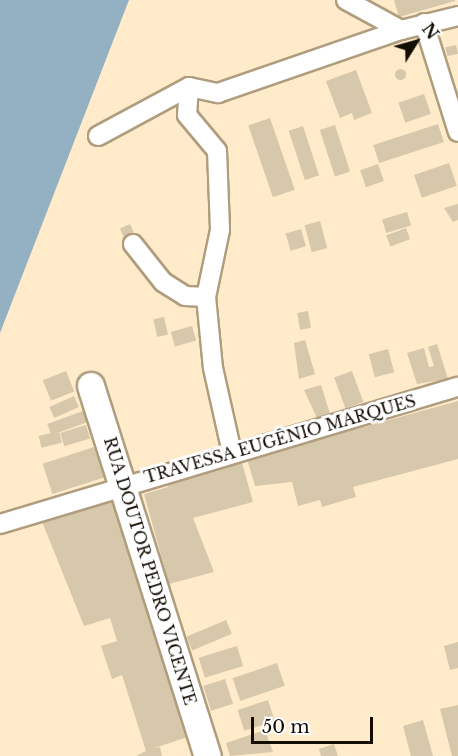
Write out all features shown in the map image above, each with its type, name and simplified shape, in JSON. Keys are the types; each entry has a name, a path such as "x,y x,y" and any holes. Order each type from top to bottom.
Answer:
{"street":[{"path":"346,0 401,30"},
{"path":"98,136 189,87 218,93 401,30 458,16"},
{"path":"424,23 458,132"},
{"path":"189,87 187,116 217,151 220,230 206,297 213,368 232,453"},
{"path":"133,244 163,282 185,296 206,297"},
{"name":"RUA DOUTOR PEDRO VICENTE","path":"91,386 208,756"},
{"name":"TRAVESSA EUGÊNIO MARQUES","path":"0,524 124,485 458,387"}],"water":[{"path":"0,0 129,0 0,333"}],"building":[{"path":"394,0 455,0 455,1 399,17"},
{"path":"456,45 458,54 447,56 445,47"},
{"path":"400,68 406,74 400,80 394,74"},
{"path":"356,70 372,113 354,120 352,113 340,118 326,81"},
{"path":"424,94 431,114 405,123 398,103"},
{"path":"270,118 295,190 273,197 248,125"},
{"path":"438,124 444,142 379,163 373,145"},
{"path":"335,125 350,172 335,177 320,130"},
{"path":"303,126 319,175 305,180 289,131"},
{"path":"449,163 457,186 422,198 414,175"},
{"path":"378,164 384,181 366,187 360,170"},
{"path":"458,204 458,220 453,222 444,208"},
{"path":"407,212 411,225 386,233 382,220"},
{"path":"320,221 327,248 312,252 305,225"},
{"path":"130,224 135,235 125,239 120,228"},
{"path":"406,228 410,239 390,246 386,235"},
{"path":"301,229 306,246 291,251 286,233"},
{"path":"308,311 311,328 300,330 297,313"},
{"path":"164,317 168,335 157,337 153,319"},
{"path":"192,326 196,340 175,346 171,332"},
{"path":"305,340 315,374 299,379 294,343"},
{"path":"437,344 448,379 417,384 407,353 424,348 429,367 434,366 428,347"},
{"path":"388,349 394,372 375,377 369,354"},
{"path":"66,371 74,391 51,401 43,380"},
{"path":"352,371 363,402 345,409 334,377"},
{"path":"321,385 330,414 317,418 304,390"},
{"path":"74,396 79,407 54,418 49,407"},
{"path":"458,401 458,459 353,487 356,497 322,507 320,500 298,506 292,482 255,486 247,459"},
{"path":"83,411 87,422 51,435 47,424"},
{"path":"86,425 90,438 64,446 60,433"},
{"path":"59,431 62,443 42,448 39,436"},
{"path":"94,447 104,477 53,494 43,464"},
{"path":"241,459 253,502 193,518 214,572 169,584 144,494 168,487 166,479"},
{"path":"111,497 188,737 151,749 160,747 162,756 136,756 146,751 122,675 112,679 101,646 117,641 110,618 84,626 41,519"},
{"path":"226,620 232,634 192,651 186,637"},
{"path":"458,642 458,668 450,670 444,646"},
{"path":"237,646 243,666 205,678 199,658"},
{"path":"277,663 285,686 240,701 233,678"},
{"path":"225,679 233,704 211,711 203,686"},
{"path":"268,700 275,721 244,731 238,710"},
{"path":"458,705 458,756 452,756 440,709"},
{"path":"423,720 433,756 411,756 403,726"},
{"path":"265,730 273,752 230,756 226,743"},
{"path":"334,744 338,756 321,756 319,749"}]}
